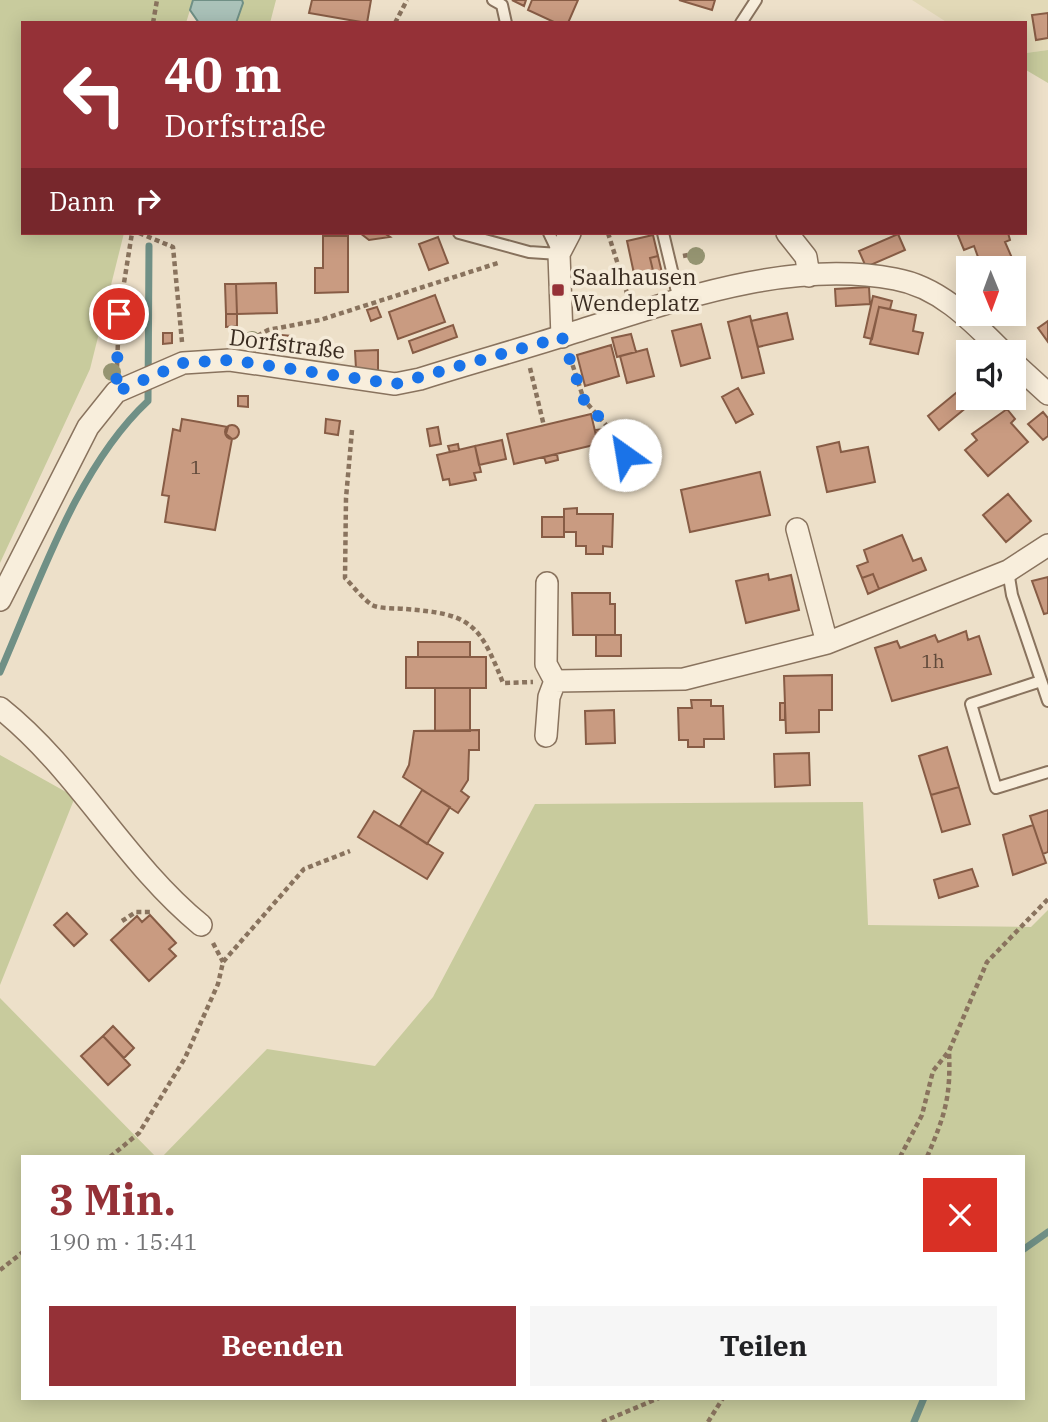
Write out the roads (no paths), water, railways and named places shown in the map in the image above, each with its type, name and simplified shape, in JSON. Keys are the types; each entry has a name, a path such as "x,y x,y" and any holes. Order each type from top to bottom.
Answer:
{"street":[{"path":"562,337 558,290 559,254 569,235"},
{"path":"789,235 806,257 809,276"},
{"name":"Dorfstraße","path":"0,600 89,427 121,390 183,363 230,360 395,384 562,337 679,300 785,277 809,276 896,279 944,297 990,340"},
{"path":"1026,374 1048,394"},
{"path":"797,529 827,643"},
{"path":"555,681 684,679 827,643 1008,571 1048,545"},
{"path":"546,736 549,696 555,681 546,664 547,583"},
{"path":"0,708 33,734 132,855 201,925"}],"lane":[{"path":"493,0 502,5 506,21"},
{"path":"742,21 755,0"},
{"path":"466,235 529,252 559,254 550,235"},
{"path":"663,235 679,300"},
{"path":"1008,571 1012,595 1048,701"},
{"path":"1041,681 971,704 996,788 1048,772"}],"waterway":[{"path":"0,672 45,565 80,492 123,428 148,401 149,246"},
{"path":"1025,1248 1048,1232"},
{"path":"914,1422 923,1400"}],"place":[{"name":"Saalhausen Wendeplatz","path":"558,290"}]}
